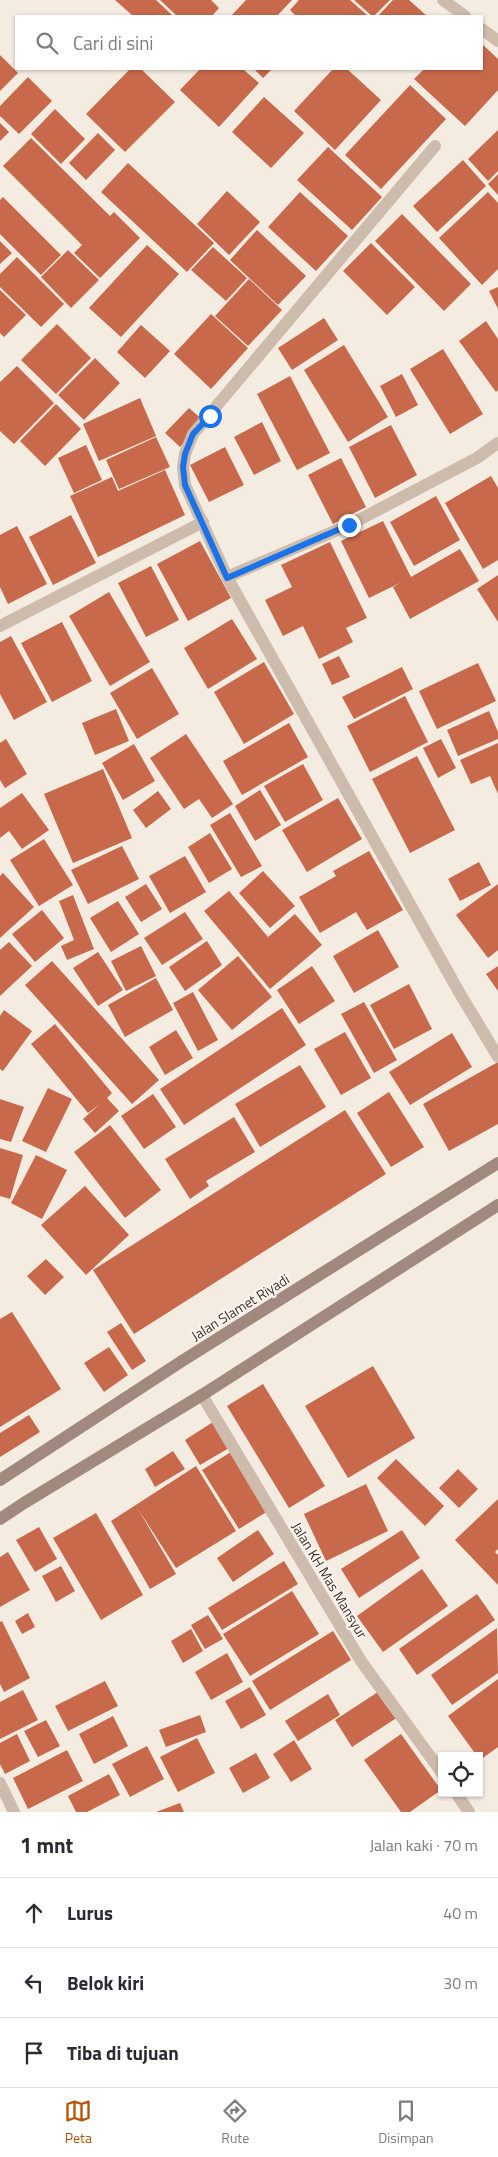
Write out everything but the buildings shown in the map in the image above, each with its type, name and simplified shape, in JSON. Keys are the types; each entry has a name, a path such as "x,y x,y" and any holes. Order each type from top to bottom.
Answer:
{"main road":[{"name":"Jalan Slamet Riyadi","path":"0,1480 182,1361 498,1163"},
{"path":"0,1519 24,1502 202,1395 498,1205"}],"street":[{"path":"444,0 464,15"},
{"path":"483,29 498,41"},
{"path":"435,146 193,434 185,454 183,467 185,485 227,578 454,984 498,1057"},
{"path":"227,578 349,525 477,458 498,443"},
{"path":"0,626 203,522"},
{"name":"Jalan KH Mas Mansyur","path":"202,1395 361,1662 438,1768"},
{"path":"0,1782 14,1812"},
{"path":"459,1797 470,1812"}],"route":[{"path":"210,416 193,434 185,454 183,467 185,485 227,578 349,525"}]}
